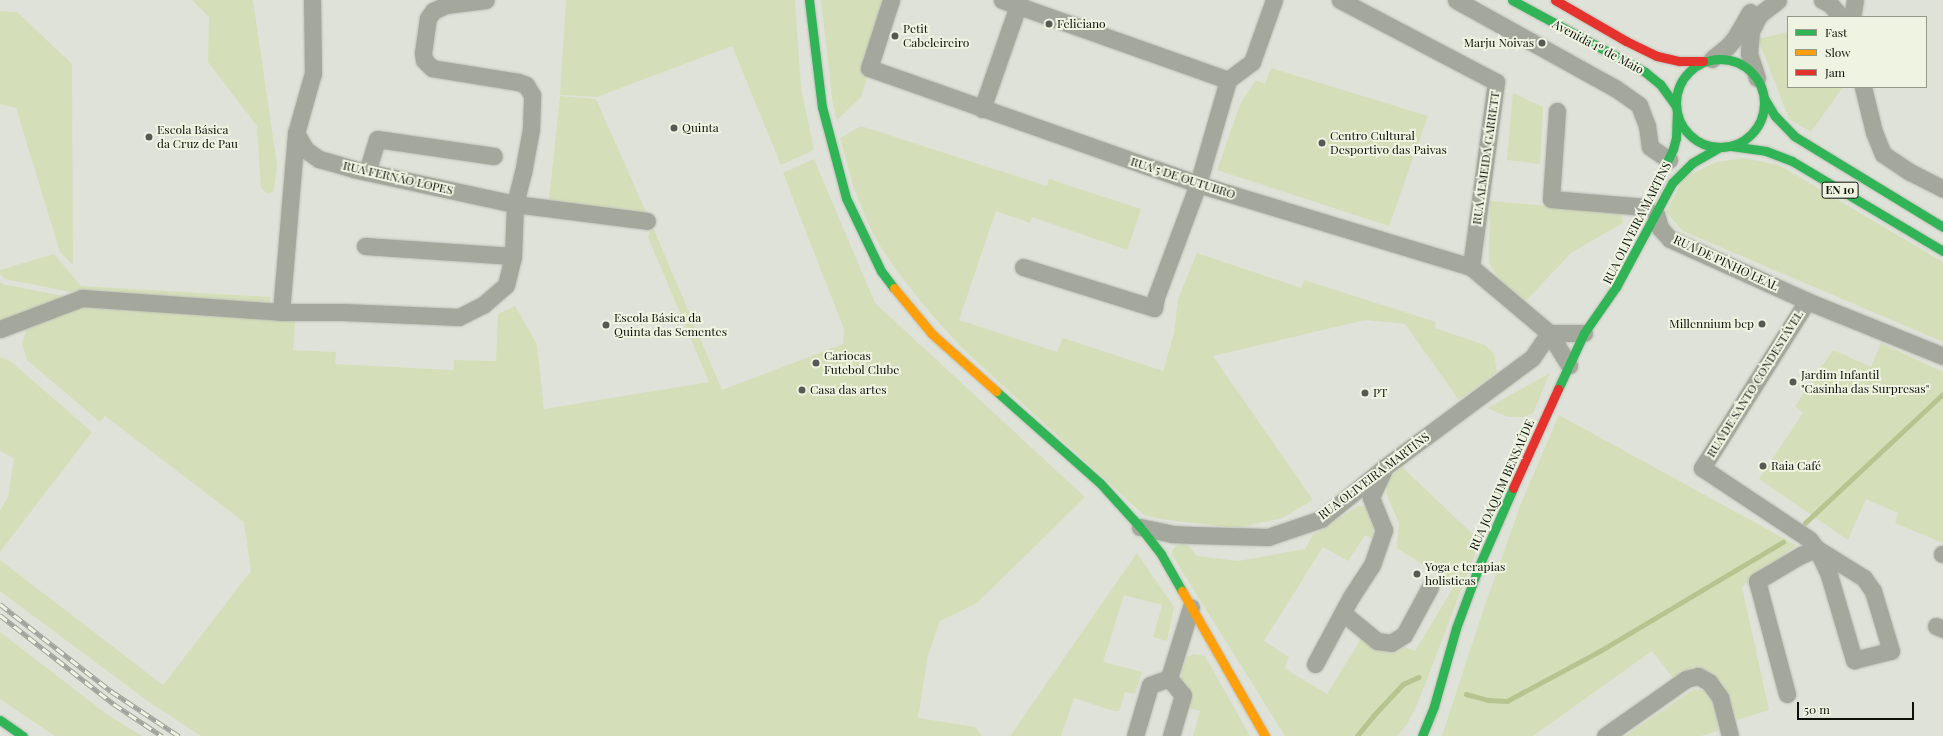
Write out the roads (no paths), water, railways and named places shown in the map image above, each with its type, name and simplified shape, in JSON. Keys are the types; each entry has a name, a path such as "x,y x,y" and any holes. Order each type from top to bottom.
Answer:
{"main road":[{"path":"809,0 822,107 846,198 881,271 932,334 1100,483 1140,527 1161,554 1265,736"},
{"name":"Avenida 1º de Maio","path":"1512,0 1645,72 1660,84 1676,110"},
{"name":"Avenida 1º de Maio","path":"1555,0 1648,52 1667,60 1708,60"},
{"name":"EN 10","path":"1708,60 1722,58 1741,63 1757,78 1764,98 1775,116 1794,136 1943,227"},
{"path":"1676,110 1676,96 1682,79 1695,66 1708,60"},
{"name":"EN 10","path":"1676,110 1682,127 1691,137 1709,146 1720,148 1731,146 1750,136 1757,128 1764,108 1764,98"},
{"name":"RUA OLIVEIRA MARTINS","path":"1586,331 1607,302 1639,245 1648,212 1669,160 1676,138 1676,110"},
{"name":"EN 10","path":"1731,146 1766,151 1792,161 1943,252"},
{"name":"RUA OLIVEIRA MARTINS","path":"1648,212 1679,174 1692,163 1720,148"},
{"name":"RUA OLIVEIRA MARTINS","path":"1569,365 1608,282"},
{"name":"RUA JOAQUIM BENSAÚDE","path":"1422,736 1434,706 1456,628 1482,560 1540,426 1569,365"},
{"name":"RUA JOAQUIM BENSAÚDE","path":"1414,730 1446,661"},
{"path":"0,720 23,736"}],"street":[{"path":"282,312 296,133 313,73 312,0"},
{"path":"0,329 82,298 282,312 343,312 459,317 483,305 506,285 513,256 515,204 523,173 530,129 532,94 526,85 518,82 439,70 427,64 423,53 424,36 430,15 438,8 446,5 486,0"},
{"name":"RUA 5 DE OUTUBRO","path":"891,0 869,68 1198,184 1472,267 1549,333"},
{"path":"1002,0 1020,3 1228,80"},
{"path":"1023,267 1154,308 1156,297 1198,184 1228,80 1252,62 1274,0"},
{"name":"RUA ALMEIDA GARRETT","path":"1340,0 1496,82 1472,267"},
{"path":"1456,0 1615,88 1639,105 1647,126 1650,147 1669,160"},
{"path":"1708,60 1728,46 1735,38 1758,0"},
{"path":"1757,78 1749,53 1751,31 1759,15 1778,0"},
{"path":"1822,0 1830,4 1840,16"},
{"path":"1852,16 1855,0"},
{"path":"982,109 1020,3"},
{"path":"1863,88 1874,132 1883,154 1910,172 1943,189"},
{"path":"1557,111 1551,199 1648,212"},
{"name":"RUA FERNÃO LOPES","path":"296,133 306,150 319,159 367,172 515,204 647,221"},
{"path":"367,172 377,139 494,156"},
{"name":"RUA DE PINHO LEAL","path":"1648,212 1670,239 1807,301"},
{"path":"1639,245 1654,240 1670,239"},
{"path":"365,246 513,256"},
{"name":"RUA DE SANTO CONDESTÁVEL","path":"1817,549 1809,539 1702,468 1807,301 1943,356"},
{"path":"1569,365 1549,333 1586,331"},
{"name":"RUA OLIVEIRA MARTINS","path":"1140,527 1172,534 1193,536 1268,537 1321,519 1385,467 1532,358 1549,333"},
{"path":"1316,664 1343,613 1372,565 1384,530 1372,497 1385,467"},
{"path":"1817,549 1868,583 1873,591 1891,651 1854,660 1829,575 1817,549"},
{"path":"1787,694 1757,581 1801,555 1817,549"},
{"path":"1343,613 1377,641 1391,644 1404,635 1430,587"},
{"path":"1169,678 1192,607"},
{"path":"1605,736 1686,679 1698,676 1709,682 1720,697 1730,736"},
{"path":"1135,736 1150,685 1169,678"},
{"path":"1169,678 1183,695 1171,736"}],"waterway":[{"path":"1805,523 1943,394"},
{"path":"1466,694 1489,700 1507,701 1600,651 1783,542"},
{"path":"1357,736 1373,716 1403,684 1419,677"}],"railway":[{"path":"0,604 111,691 179,736"},
{"path":"0,615 114,704 162,736"}],"place":[{"name":"Feliciano","path":"1049,24"},
{"name":"Petit Cabeleireiro","path":"895,36"},
{"name":"Marju Noivas","path":"1542,43"},
{"name":"Quinta","path":"674,128"},
{"name":"Escola Básica da Cruz de Pau","path":"149,137"},
{"name":"Centro Cultural Desportivo das Paivas","path":"1322,143"},
{"name":"Millennium bcp","path":"1762,324"},
{"name":"Escola Básica da Quinta das Sementes","path":"606,325"},
{"name":"Cariocas Futebol Clube","path":"816,363"},
{"name":"Jardim Infantil \"Casinha das Surpresas\"","path":"1793,382"},
{"name":"Casa das artes","path":"802,390"},
{"name":"PT","path":"1365,393"},
{"name":"Raia Café","path":"1763,466"},
{"name":"Yoga e terapias holisticas","path":"1417,574"}]}
